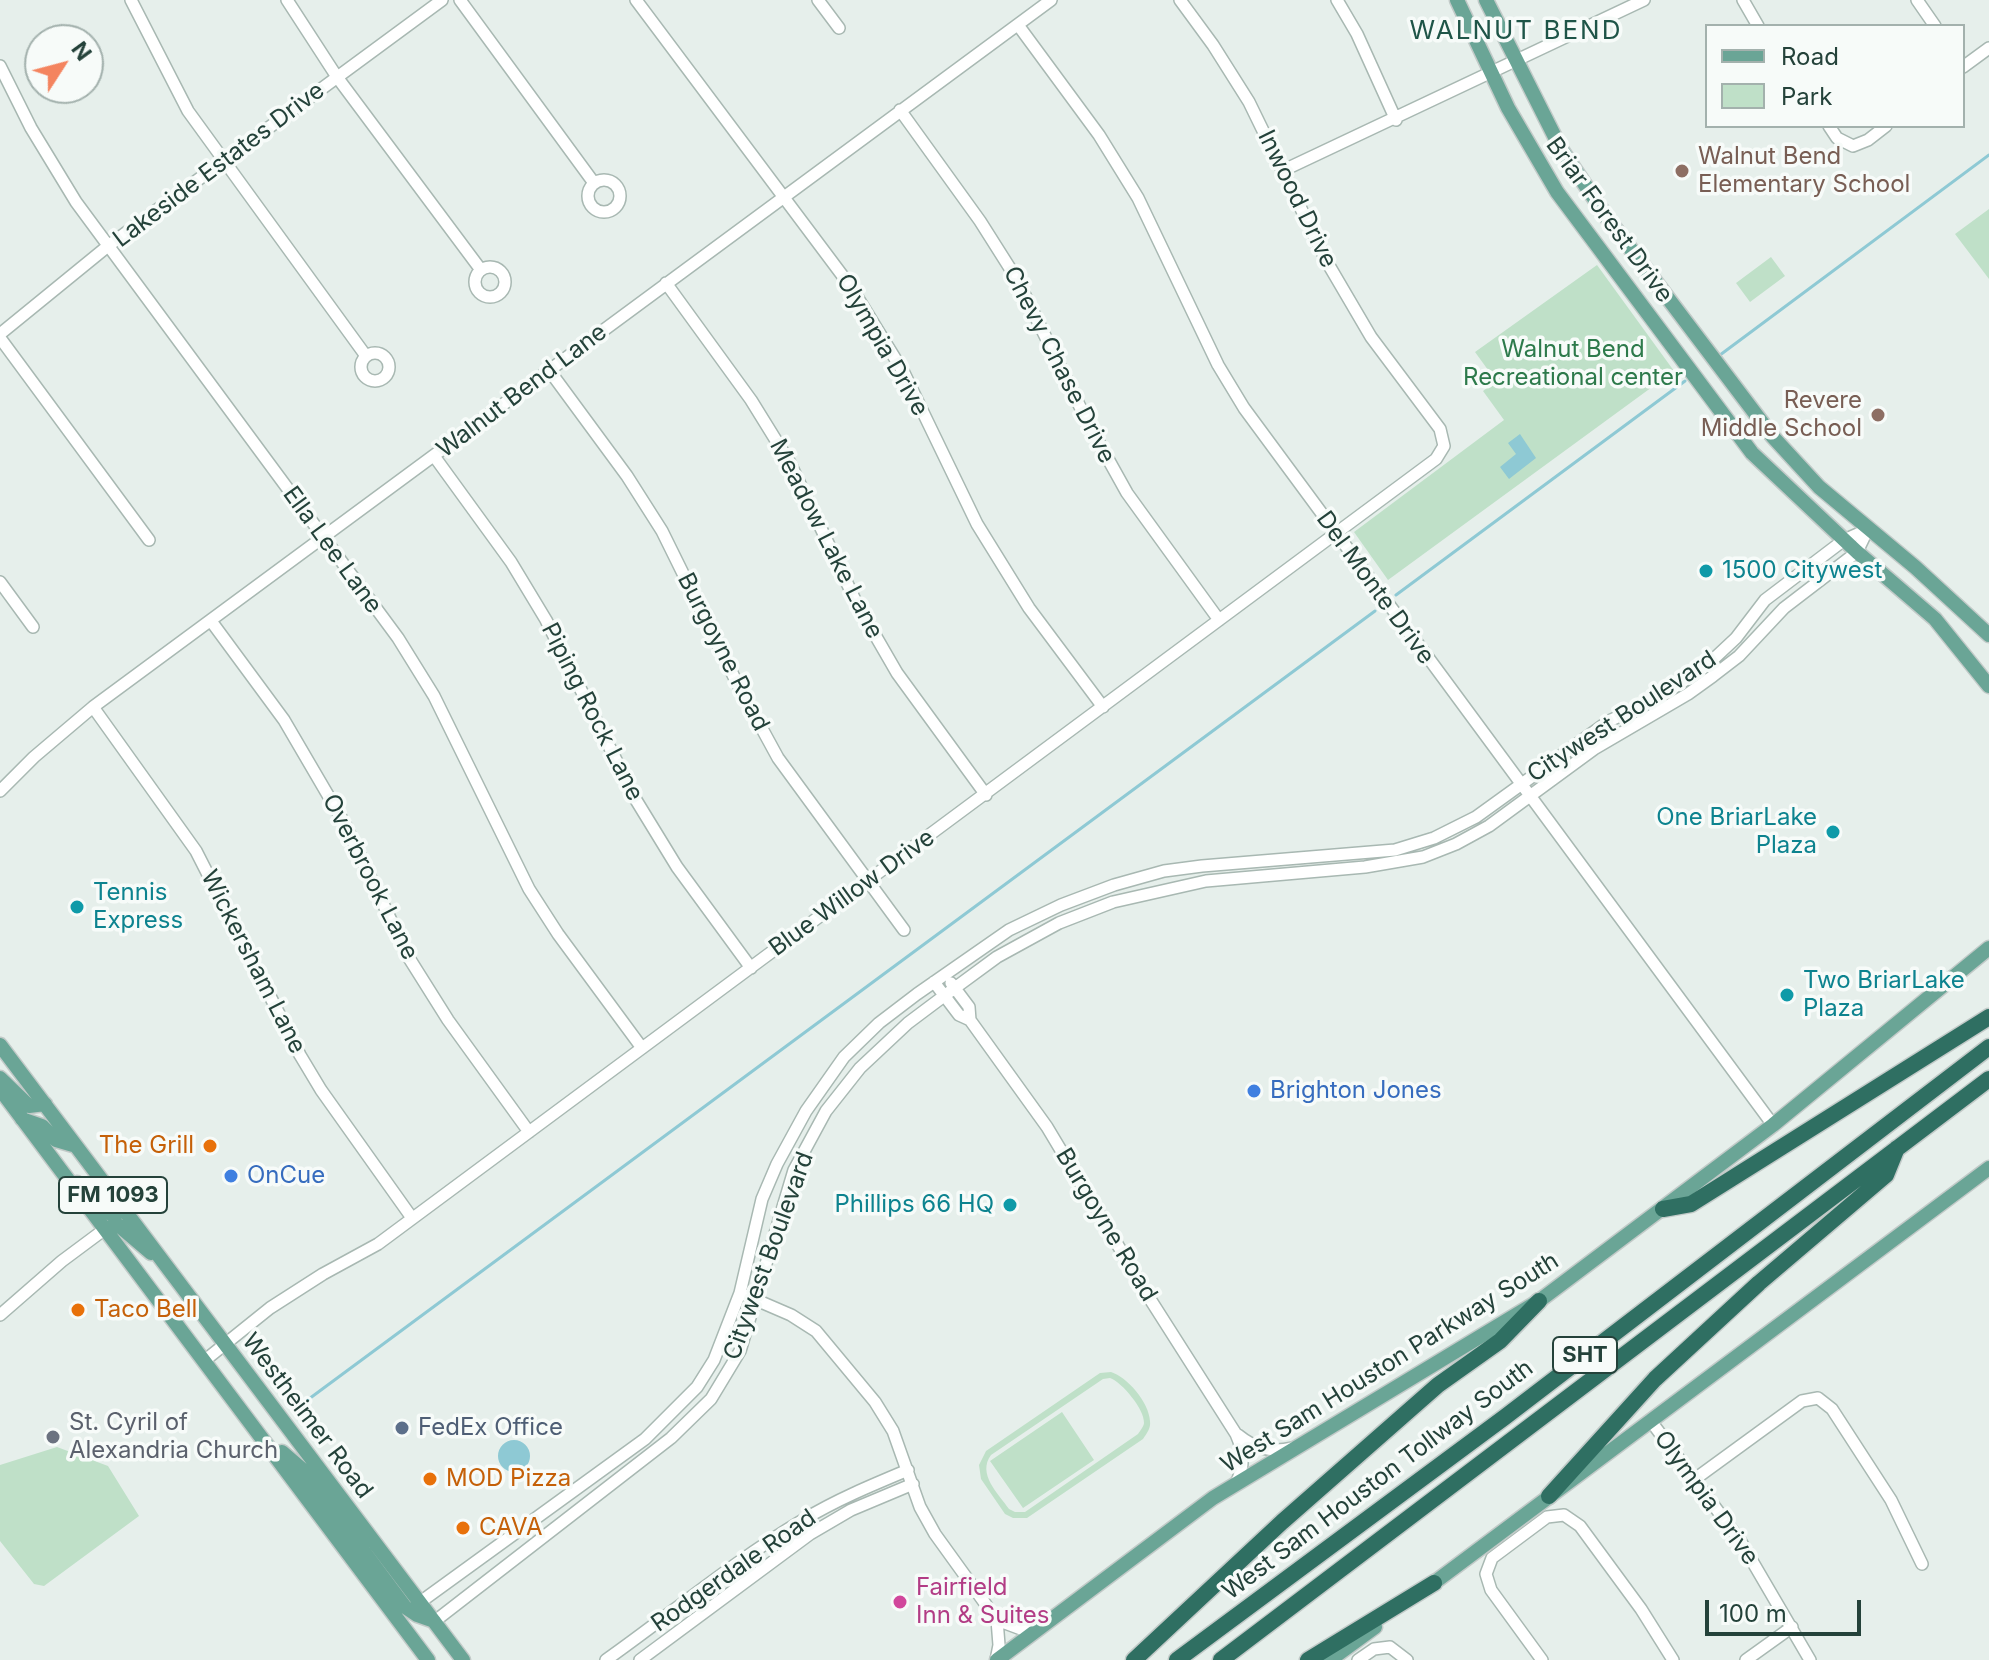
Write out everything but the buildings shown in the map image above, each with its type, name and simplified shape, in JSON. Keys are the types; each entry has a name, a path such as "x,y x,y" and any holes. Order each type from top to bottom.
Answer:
{"highway":[{"path":"1663,1209 1691,1204 1989,1017"},
{"name":"West Sam Houston Tollway South","path":"1177,1660 1505,1417 1989,1047"},
{"name":"West Sam Houston Tollway South","path":"1221,1660 1989,1079"},
{"path":"1549,1496 1655,1379 1759,1283 1886,1175 1898,1147"},
{"path":"1134,1660 1282,1522 1438,1385 1500,1341 1539,1301"},
{"path":"1308,1660 1434,1583"}],"main road":[{"name":"Briar Forest Drive","path":"1457,0 1527,143 1557,192 1752,453 1857,552 1935,619 1989,686"},
{"name":"Briar Forest Drive","path":"1486,0 1561,149 1608,219 1773,437 1819,487 1989,635"},
{"path":"1661,331 1681,316"},
{"path":"1752,453 1773,437"},
{"name":"West Sam Houston Parkway South","path":"997,1660 1164,1533 1235,1485 1539,1301 1773,1125 1989,948"},
{"name":"Westheimer Road","path":"0,1045 463,1660"},
{"path":"0,1078 29,1106 45,1104"},
{"name":"Westheimer Road","path":"0,1089 428,1660"},
{"path":"22,1119 42,1126 56,1140 73,1145"},
{"path":"1330,1660 1989,1168"},
{"path":"62,1170 111,1214 125,1211"},
{"path":"105,1229 118,1225 164,1262"},
{"path":"260,1434 303,1470 405,1607 435,1621"}],"street":[{"path":"131,0 188,111 366,356"},
{"path":"287,0 337,77 481,270"},
{"name":"Lakeside Estates Drive","path":"0,336 108,246 442,0"},
{"path":"460,0 594,183"},
{"name":"Olympia Drive","path":"636,0 851,287 904,373 977,524 1029,608 1103,707"},
{"path":"818,0 839,28"},
{"name":"Walnut Bend Lane","path":"0,791 34,757 93,707 1051,0"},
{"name":"Inwood Drive","path":"1180,0 1249,102 1327,262 1371,337 1417,398"},
{"path":"1337,0 1357,34 1396,120"},
{"path":"1284,170 1396,120 1644,0"},
{"path":"1743,0 1757,24"},
{"path":"1917,0 1934,24"},
{"name":"Del Monte Drive","path":"1018,25 1115,160 1138,198 1218,365 1244,408 1773,1125"},
{"path":"1965,65 1989,48"},
{"name":"Ella Lee Lane","path":"0,66 38,140 76,202 398,638 434,696 529,889 558,934 642,1048"},
{"name":"Chevy Chase Drive","path":"900,110 980,221 1018,281 1088,423 1127,493 1219,620"},
{"path":"1830,128 1837,138 1853,146 1868,140 1883,128"},
{"name":"Meadow Lake Lane","path":"666,283 751,400 790,463 856,602 897,673 986,795"},
{"path":"0,336 149,540"},
{"name":"Burgoyne Road","path":"549,370 627,476 662,531 778,758 904,930"},
{"name":"Blue Willow Drive","path":"204,1361 270,1308 378,1244 1436,459 1444,446 1440,429 1417,398"},
{"name":"Piping Rock Lane","path":"434,456 511,562 546,620 636,800 677,867 751,968"},
{"name":"Citywest Boulevard","path":"419,1603 645,1439 697,1387 714,1360 740,1293 762,1199 806,1111 844,1057 879,1023 934,982 1009,930 1061,905 1114,885 1164,871 1395,850 1434,838 1476,817 1609,721 1660,697 1705,667 1736,638 1765,600 1844,540 1869,529"},
{"name":"Citywest Boulevard","path":"435,1621 690,1421 711,1399 740,1351 794,1170 826,1111 860,1068 908,1023 997,957 1059,923 1113,902 1206,881 1365,867 1423,857 1456,844 1489,826 1594,749 1713,676 1739,656 1784,608 1857,552 1869,529"},
{"path":"0,582 33,627"},
{"name":"Overbrook Lane","path":"211,621 301,747 346,826 409,958 455,1031 529,1132"},
{"name":"Wickersham Lane","path":"93,707 196,851 300,1055 321,1090 412,1218"},
{"name":"Burgoyne Road","path":"945,975 949,992"},
{"name":"Burgoyne Road","path":"934,982 969,1007 970,1020 1047,1127 1150,1299 1236,1434 1243,1467 1235,1485"},
{"path":"0,1315 62,1261 105,1229"},
{"path":"740,1293 758,1298 816,1331 875,1402 893,1431 920,1507 935,1534 997,1620 997,1660"},
{"path":"1695,1479 1802,1401 1818,1398 1832,1409 1891,1500 1922,1564"},
{"name":"Olympia Drive","path":"1650,1420 1741,1542 1810,1660"},
{"path":"1236,1434 1265,1450 1279,1451 1303,1443"},
{"name":"Rodgerdale Road","path":"606,1660 757,1550 844,1498 908,1470"},
{"name":"Rodgerdale Road","path":"640,1660 810,1534 851,1510 913,1484"},
{"path":"1542,1660 1491,1590 1486,1574 1492,1558 1517,1539 1547,1517 1564,1515 1580,1526 1641,1609 1673,1660"},
{"path":"757,1550 768,1564"},
{"path":"997,1620 1021,1629 1037,1630"},
{"path":"1746,1660 1792,1627"},
{"path":"644,1634 655,1649"},
{"path":"1358,1660 1374,1649 1390,1647 1407,1660"}],"green space":[{"path":"1989,209 1989,279 1955,234"},
{"path":"1771,257 1785,276 1750,302 1736,283"},
{"name":"Walnut Bend Recreational center","path":"1597,265 1674,371 1388,580 1354,532 1504,420 1483,391 1496,381 1475,352"},
{"path":"1100,1373 1117,1375 1141,1398 1150,1421 1143,1439 1027,1518 1013,1518 1005,1514 981,1479 979,1465 986,1451","holes":["1110,1378 1121,1385 1141,1411 1144,1423 1138,1434 1025,1512 1009,1509 988,1476 986,1469 991,1455 1103,1379"]},
{"path":"1062,1412 1094,1460 1023,1508 990,1461"},
{"path":"57,1447 108,1466 139,1516 44,1586 34,1584 0,1541 0,1465"}],"water":[{"path":"1520,434 1536,458 1509,479 1500,467 1516,454 1508,443"},
{"path":"514,1440 525,1445 530,1456 525,1467 514,1472 503,1467 498,1456 503,1445"}],"waterway":[{"path":"1720,355 1989,155"},
{"path":"1396,595 1685,381"},
{"path":"298,1407 1375,611"}],"place":[{"name":"Walnut Bend Elementary School","path":"1682,171"},
{"name":"Revere Middle School","path":"1878,415"},
{"name":"1500 Citywest","path":"1706,571"},
{"name":"One BriarLake Plaza","path":"1833,832"},
{"name":"Tennis Express","path":"77,907"},
{"name":"Two BriarLake Plaza","path":"1787,995"},
{"name":"Brighton Jones","path":"1254,1091"},
{"name":"The Grill","path":"210,1146"},
{"name":"OnCue","path":"231,1176"},
{"name":"Phillips 66 HQ","path":"1010,1205"},
{"name":"Taco Bell","path":"78,1310"},
{"name":"FedEx Office","path":"402,1428"},
{"name":"St. Cyril of Alexandria Church","path":"53,1437"},
{"name":"MOD Pizza","path":"430,1479"},
{"name":"CAVA","path":"463,1528"},
{"name":"Fairfield Inn & Suites","path":"900,1602"}],"district":[{"name":"WALNUT BEND","path":"1516,31"}]}
